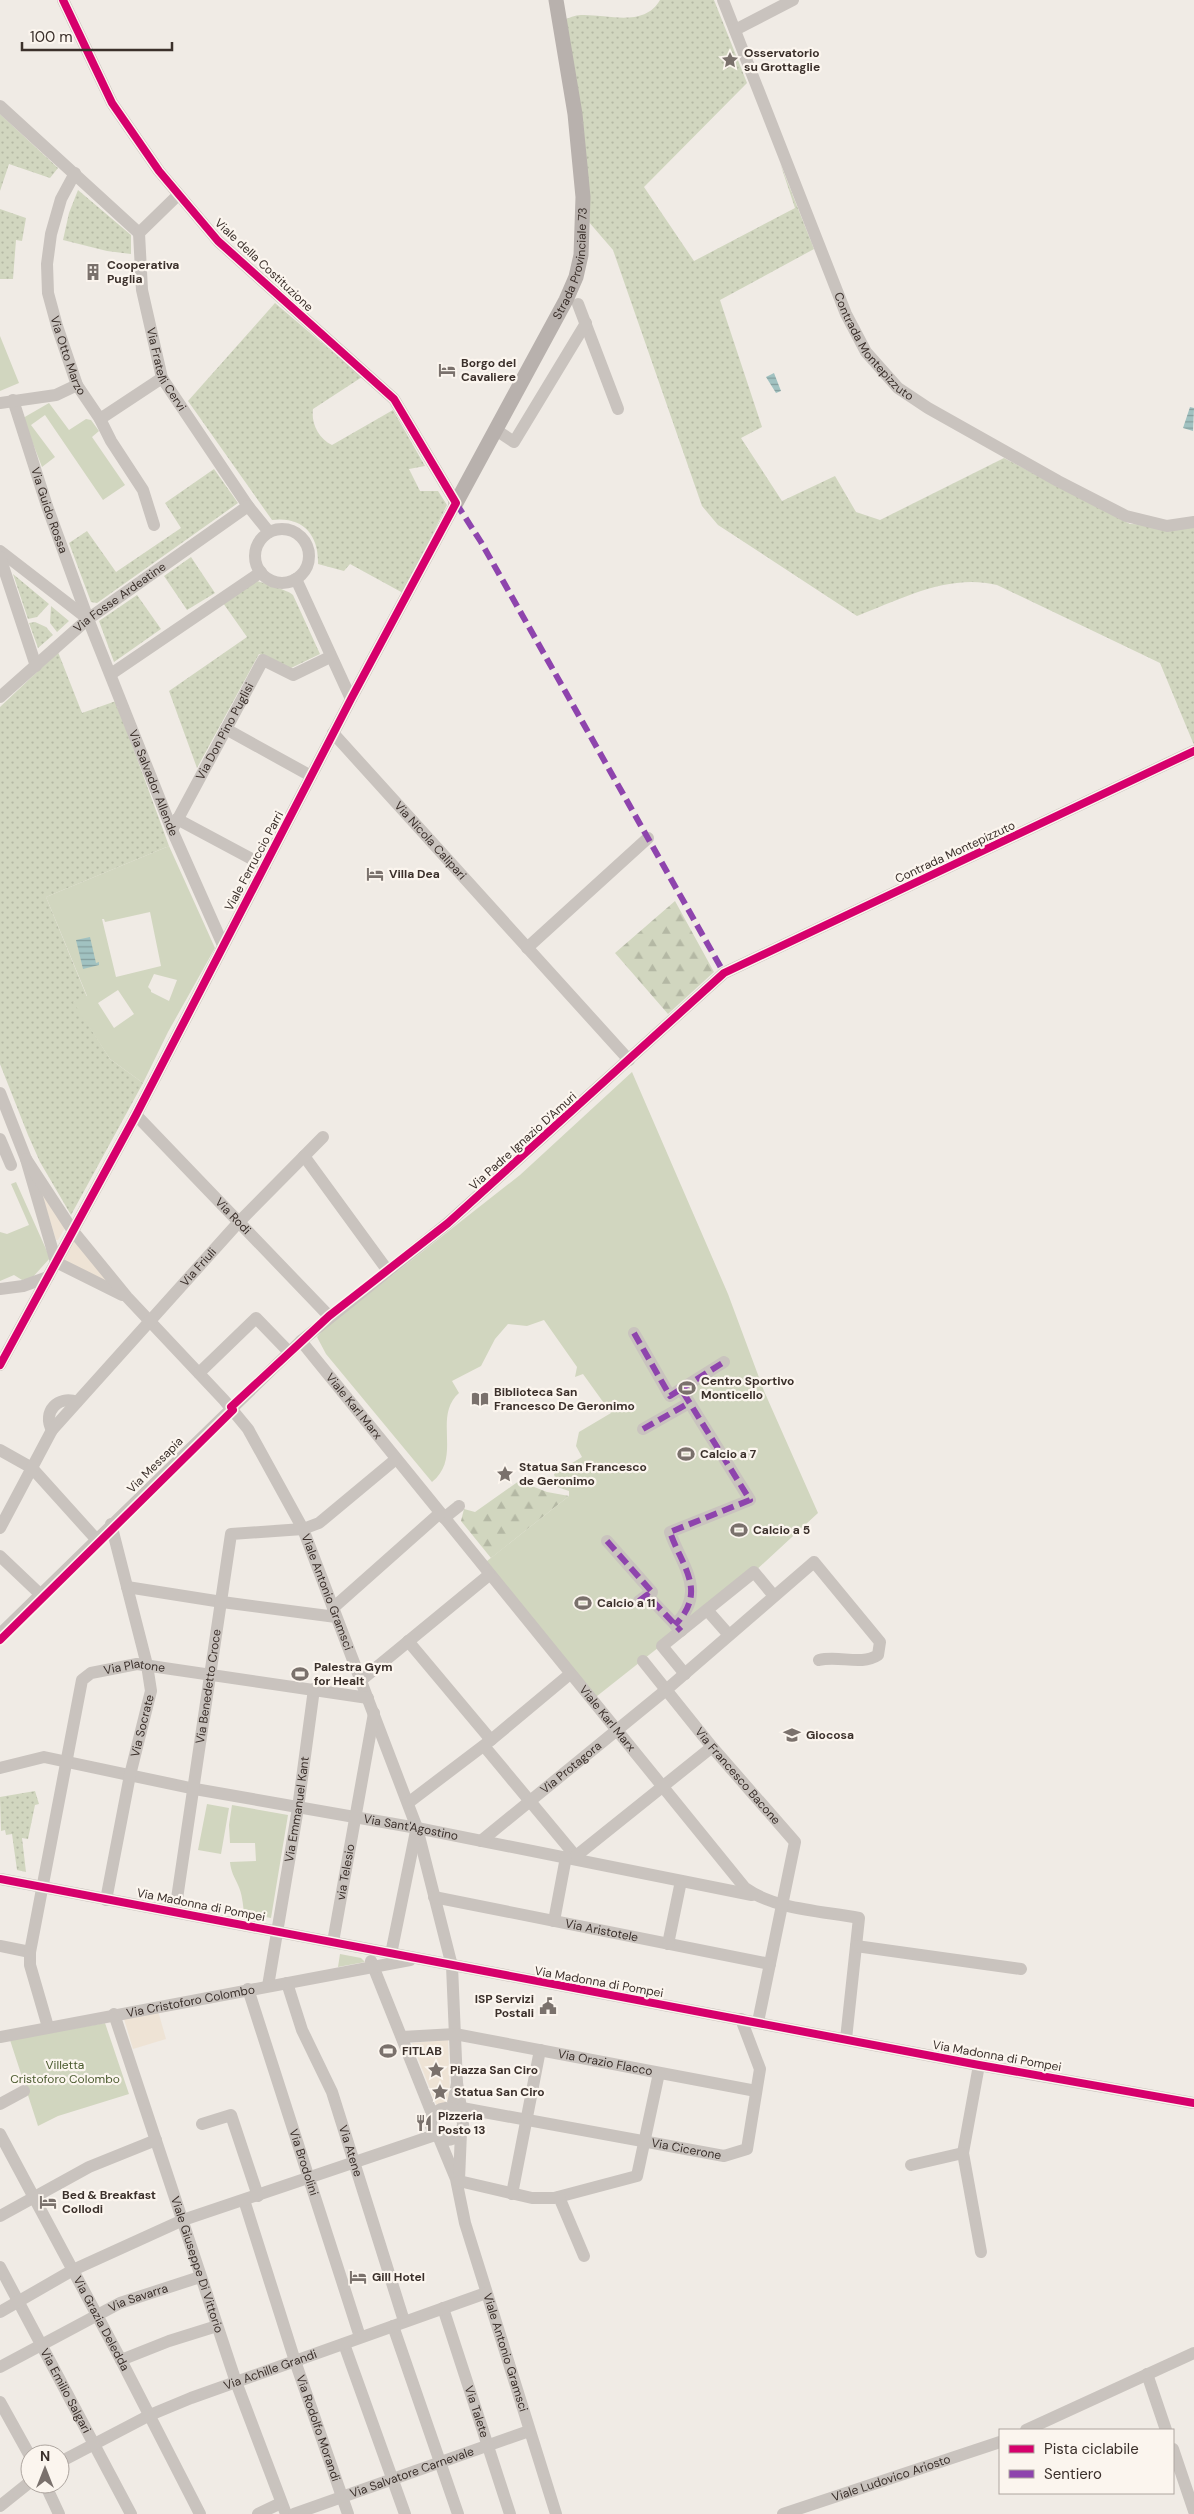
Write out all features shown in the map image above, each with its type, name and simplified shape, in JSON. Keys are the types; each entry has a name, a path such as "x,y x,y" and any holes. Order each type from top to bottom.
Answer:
{"main road":[{"name":"Strada Provinciale 73","path":"456,503 566,300 576,277 581,255 584,234 575,114 556,0"}],"street":[{"name":"Viale della Costituzione","path":"63,0 112,103 128,129 178,195 218,240 394,400 456,503"},
{"name":"Contrada Montepizzuto","path":"723,0 846,314 866,352 898,388 928,408 1058,481 1126,516 1167,526 1194,522"},
{"path":"735,30 793,0"},
{"path":"0,106 139,233 178,195"},
{"name":"Via Otto Marzo","path":"75,173 61,199 51,234 47,264 48,293 56,326 77,385 143,490 154,525"},
{"name":"Via Fratelli Cervi","path":"139,233 142,290 162,378 248,506 269,532"},
{"path":"578,304 618,409"},
{"path":"496,430 514,442 586,323"},
{"path":"100,419 162,378"},
{"path":"0,403 13,400 35,400 56,395 77,385"},
{"name":"Via Guido Rossa","path":"13,400 47,506 88,619"},
{"name":"Viale Ferruccio Parri","path":"0,1365 136,1115 333,733 456,503"},
{"name":"Via Fosse Ardeatine","path":"0,697 88,619 248,506"},
{"path":"288,529 299,535 307,545 308,564 296,579 277,582 261,572 255,554 259,542 269,532 288,529"},
{"path":"0,550 88,619"},
{"path":"0,557 36,666"},
{"path":"111,674 261,572"},
{"path":"296,579 330,657 351,699"},
{"name":"Via Salvador Allende","path":"88,619 175,824 223,945"},
{"name":"Via Don Pino Puglisi","path":"175,824 263,660 293,675 330,657"},
{"path":"226,729 311,776"},
{"name":"Via Nicola Calipari","path":"333,733 629,1060"},
{"name":"Contrada Montepizzuto","path":"724,973 1194,751"},
{"path":"175,824 265,866"},
{"path":"527,948 648,838"},
{"name":"Via Padre Ignazio D'Amuri","path":"329,1316 448,1223 724,973"},
{"name":"Viale Antonio Gramsci","path":"0,1093 26,1159 56,1262 127,1297"},
{"name":"Via Rodi","path":"136,1115 329,1316"},
{"name":"Via Friuli","path":"0,1528 52,1430 238,1223 324,1137"},
{"path":"0,1139 5,1167 26,1159"},
{"path":"304,1156 388,1271"},
{"name":"Viale Antonio Gramsci","path":"26,1159 73,1231 127,1297 231,1407 248,1428 303,1529 417,1828 452,1966 457,2083 462,2108 459,2186 465,2223 556,2514"},
{"path":"6,1288 23,1286 48,1277"},
{"path":"6,1288 35,1300"},
{"name":"Via Messapia","path":"0,1634 231,1407 329,1316"},
{"path":"199,1373 256,1318 289,1352"},
{"path":"634,1333 670,1396 724,1362"},
{"name":"Viale Karl Marx","path":"301,1341 489,1575 745,1888 757,1896 782,1903 859,1918 856,1946"},
{"path":"681,1389 750,1500 670,1532 688,1571 692,1591 690,1604 678,1628 662,1646 685,1674"},
{"path":"643,1429 689,1403"},
{"path":"0,1450 32,1468 96,1539"},
{"path":"303,1529 318,1523 396,1459"},
{"path":"127,1587 222,1602 334,1612 442,1516 459,1506"},
{"name":"Via Socrate","path":"106,1900 130,1775 151,1691 147,1665 111,1524"},
{"name":"Via Benedetto Croce","path":"175,1912 212,1675 231,1534 303,1529"},
{"path":"607,1541 652,1592 643,1598 678,1628"},
{"path":"0,1556 40,1594"},
{"name":"Via Protagora","path":"481,1841 666,1690 814,1562 880,1642 878,1655 870,1660 830,1657 819,1660"},
{"path":"678,1628 708,1610 754,1572 774,1596"},
{"path":"360,1681 489,1575"},
{"path":"708,1610 729,1635"},
{"path":"408,1641 488,1743 573,1858"},
{"name":"Via Francesco Bacone","path":"643,1660 712,1747 794,1842 782,1903"},
{"name":"Via Platone","path":"48,2027 30,1965 30,1952 82,1680 91,1673 118,1666 147,1665 368,1698"},
{"path":"408,1804 488,1743 570,1674"},
{"name":"Via Emmanuel Kant","path":"268,1986 298,1808 314,1689"},
{"name":"via Telesio","path":"333,1942 374,1712"},
{"path":"554,1921 573,1858 712,1747"},
{"name":"Via Sant'Agostino","path":"0,1768 44,1757 195,1789 417,1828 757,1896"},
{"path":"377,1966 386,1962 417,1828"},
{"name":"Via Madonna di Pompei","path":"0,1879 979,2065 1194,2103"},
{"path":"668,1944 681,1881"},
{"name":"Via Aristotele","path":"434,1896 770,1964"},
{"path":"758,2022 782,1903"},
{"path":"0,1946 30,1952"},
{"path":"846,2039 856,1946 1021,1969"},
{"path":"369,1949 433,2116 431,2126 437,2136"},
{"name":"Via Cristoforo Colombo","path":"0,2037 114,2014 418,1959"},
{"name":"Via Atene","path":"287,1983 302,2030 332,2092 355,2163 399,2324 440,2463 458,2514"},
{"name":"Via Brodolini","path":"248,1989 360,2337"},
{"name":"Viale Giuseppe Di Vittorio","path":"114,2014 236,2382 284,2508"},
{"name":"Via Cicerone","path":"459,2186 532,2198 558,2197 637,2176 645,2143 724,2156 747,2149 760,2070 741,2019"},
{"name":"Via Orazio Flacco","path":"402,2037 455,2034 756,2091"},
{"path":"512,2194 540,2050"},
{"path":"979,2065 963,2153 981,2252"},
{"path":"462,2108 645,2143 659,2073"},
{"name":"Viale Antonio Gramsci","path":"447,2108 453,2104 457,2083"},
{"path":"0,2104 24,2091"},
{"path":"0,2312 74,2270 183,2220 437,2136 454,2138 462,2128 456,2111 447,2108 442,2109 433,2116"},
{"path":"202,2124 231,2115 258,2196"},
{"name":"Via Grazia Deledda","path":"0,2134 74,2270 200,2514"},
{"name":"Viale Antonio Gramsci","path":"437,2136 459,2186"},
{"path":"0,2216 89,2167 156,2140"},
{"path":"911,2165 963,2153"},
{"path":"558,2197 584,2256"},
{"name":"Via Rodolfo Morandi","path":"244,2200 348,2514"},
{"name":"Via Emilio Salgari","path":"0,2267 131,2514"},
{"name":"Via Savarra","path":"0,2367 120,2303 200,2277"},
{"name":"Via Achille Grandi","path":"70,2457 150,2415 360,2337 486,2294"},
{"name":"Via Talete","path":"443,2308 510,2514"},
{"path":"121,2360 169,2341 217,2326"},
{"path":"344,2344 404,2514"},
{"path":"1028,2429 1194,2353"},
{"path":"1147,2374 1166,2429"},
{"path":"0,2402 23,2444"},
{"name":"Via Salvatore Carnevale","path":"294,2514 530,2431"},
{"name":"Viale Ludovico Ariosto","path":"783,2514 999,2442"},
{"path":"1174,2452 1194,2511"},
{"path":"0,2506 20,2490"},
{"path":"50,2494 59,2514"},
{"path":"258,2514 284,2508"}],"green space":[{"path":"660,0 714,0 747,83 644,187 694,261 795,208 780,163 814,249 720,300 762,427 741,438 782,501 835,476 856,512 880,520 1004,458 1130,524 1194,526 1194,745 1160,663 997,585 979,582 943,585 908,596 857,616 718,525 702,506 613,250 588,221 563,20 581,15 635,17 653,9"},
{"path":"0,114 58,168 50,178 9,164 0,191"},
{"path":"78,190 131,235 131,254 107,251 63,240 69,213"},
{"path":"0,209 26,218 22,241 16,240 13,279 0,279"},
{"path":"275,303 362,377 313,409 314,425 319,434 332,445 393,410 425,466 409,469 420,491 438,491 447,505 403,593 350,564 344,571 318,564 318,553 312,536 307,529 292,521 272,520 188,401"},
{"path":"0,336 19,383 0,391"},
{"path":"49,403 69,430 86,419 91,420 99,431 92,437 125,485 103,500 45,415 31,425 55,457 42,467 23,418"},
{"path":"214,469 238,503 97,603 91,602 69,543 87,531 116,572 181,528 165,503"},
{"path":"191,557 215,593 187,610 164,576"},
{"path":"13,574 49,604 37,617 28,619"},
{"path":"257,581 282,589 293,595 320,654 289,669 259,654 197,768 169,691 247,637 223,603"},
{"path":"137,595 161,629 114,662 99,621"},
{"path":"51,606 69,621 57,632 50,623"},
{"path":"35,622 46,627 53,635 38,648 29,623"},
{"path":"58,652 82,713 116,701 169,846 46,897 87,997 74,1002 110,1059 143,1083 71,1215 40,1162 0,1064 0,707"},
{"path":"169,846 215,948 168,1032 143,1083 110,1059 73,1002 87,996 46,897","holes":["150,912 161,966 116,977 102,919 105,922","154,974 177,980 169,1001 151,992 148,987","118,990 134,1014 114,1028 98,1003"]},
{"path":"675,901 714,972 668,1014 615,953"},
{"name":"Centro Sportivo Monticello","path":"632,1072 728,1294 764,1391 818,1513 754,1572 592,1700 482,1565 569,1496 569,1491 557,1487 554,1474 582,1457 576,1446 579,1432 611,1413 583,1374 575,1377 577,1367 544,1320 527,1326 508,1324 495,1339 481,1366 452,1381 459,1393 451,1403 448,1414 446,1461 441,1472 432,1482 326,1354 317,1337 324,1329 520,1175"},
{"path":"16,1182 50,1258 32,1278 22,1280 14,1275 0,1281 0,1232 7,1234 29,1225 11,1184"},
{"path":"519,1481 547,1492 569,1496 491,1558 461,1521 464,1509 475,1512"},
{"path":"35,1791 39,1804 35,1805 28,1839 22,1838 26,1872 17,1870 12,1834 6,1835 5,1830 1,1831 0,1797"},
{"path":"207,1804 229,1808 221,1854 198,1850"},
{"path":"232,1805 288,1815 271,1918 244,1913 240,1891 230,1862 256,1861 255,1843 230,1843 229,1825"},
{"path":"340,1954 361,1958 365,1962 338,1967"},
{"name":"Villetta Cristoforo Colombo","path":"105,2023 129,2094 58,2116 38,2126 10,2040"}],"shaded area":[{"path":"41,1191 65,1228 58,1240 56,1240"},
{"path":"72,1242 75,1242 111,1284 63,1260"},
{"path":"158,2011 166,2039 133,2049 124,2019"},
{"name":"Piazza San Ciro","path":"448,2040 450,2097 446,2105 439,2107 436,2104 412,2043"}],"water":[{"path":"774,373 781,391 776,393 766,377"},
{"path":"1190,407 1194,408 1193,431 1183,428"},
{"path":"90,937 96,963 99,962 99,965 83,969 76,940"}],"marked path":[{"path":"456,503 481,542 724,973"},
{"path":"634,1333 670,1396 681,1389 750,1500 670,1532 686,1568 691,1590 690,1601 685,1613 675,1625"},
{"path":"681,1389 724,1362"},
{"path":"643,1429 689,1403"},
{"path":"607,1541 652,1592 647,1595"},
{"path":"639,1601 647,1595 681,1631"}],"cycle path":[{"path":"0,1365 136,1115 351,699 456,503 394,399 218,241 159,171 112,103 63,0"},
{"path":"0,1640 233,1410 231,1407 329,1316 448,1223 724,973 1194,751"},
{"path":"0,1879 979,2065 1194,2103"}],"place":[{"name":"Osservatorio su Grottaglie","path":"730,60"},
{"name":"Cooperativa Puglia","path":"93,272"},
{"name":"Borgo del Cavaliere","path":"447,370"},
{"name":"Villa Dea","path":"375,874"},
{"name":"Centro Sportivo Monticello","path":"687,1388"},
{"name":"Biblioteca San Francesco De Geronimo","path":"480,1399"},
{"name":"Calcio a 7","path":"686,1454"},
{"name":"Statua San Francesco de Geronimo","path":"505,1474"},
{"name":"Calcio a 5","path":"739,1530"},
{"name":"Calcio a 11","path":"583,1603"},
{"name":"Palestra Gym for Healt","path":"300,1674"},
{"name":"Giocosa","path":"792,1735"},
{"name":"ISP Servizi Postali","path":"548,2006"},
{"name":"FITLAB","path":"388,2051"},
{"name":"Piazza San Ciro","path":"436,2070"},
{"name":"Statua San Ciro","path":"440,2092"},
{"name":"Pizzeria Posto 13","path":"424,2123"},
{"name":"Bed & Breakfast Collodi","path":"48,2202"},
{"name":"Gill Hotel","path":"358,2277"}]}
